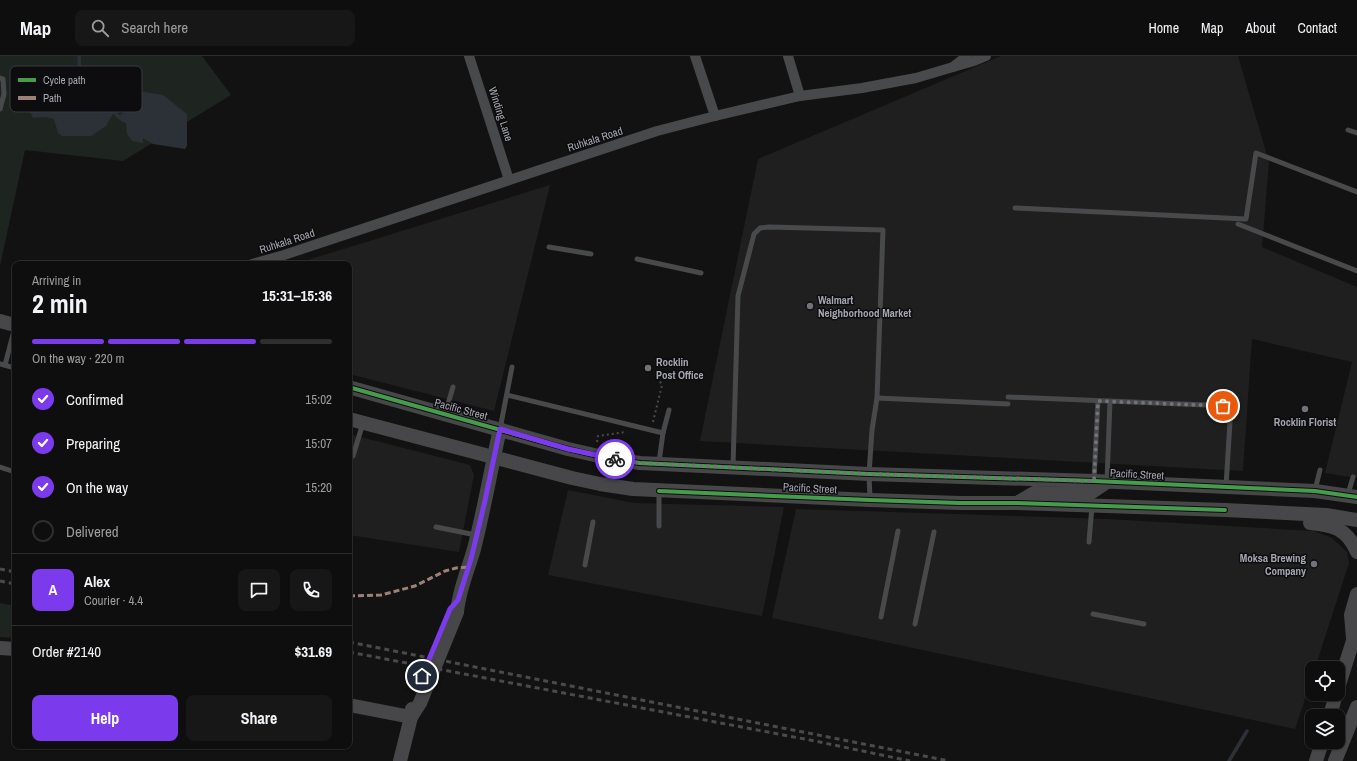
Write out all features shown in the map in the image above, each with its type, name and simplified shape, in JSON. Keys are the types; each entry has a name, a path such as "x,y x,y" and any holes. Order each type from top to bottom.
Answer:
{"main road":[{"path":"0,322 12,325"},
{"name":"Pacific Street","path":"352,388 568,449 619,460 869,474 1315,491 1352,496"},
{"name":"Pacific Street","path":"352,419 494,458 600,484 659,491 870,500 1017,503 1248,511 1326,515 1357,520"},
{"path":"400,761 411,717 420,703 457,612 458,600 477,535 500,429"},
{"path":"1017,503 1034,493 1089,494 1100,482"},
{"path":"1248,511 1265,521 1323,524 1336,527 1345,534 1354,545 1357,552"},
{"path":"1345,665 1355,633 1351,615 1357,594"},
{"path":"0,648 12,649"},
{"path":"352,706 411,717"},
{"path":"1335,761 1357,707"},
{"path":"1316,761 1320,749"}],"street":[{"name":"Winding Lane","path":"470,56 509,180"},
{"path":"695,56 714,116"},
{"path":"788,56 800,96"},
{"name":"Ruhkala Road","path":"953,67 967,56"},
{"name":"Ruhkala Road","path":"263,261 657,132 714,116 800,96 862,88 916,78 974,62 986,56"}],"lane":[{"path":"0,78 3,79 4,94 0,109"},
{"path":"1348,130 1357,134"},
{"path":"1015,208 1246,219 1256,153 1357,192"},
{"path":"1238,224 1357,271"},
{"path":"733,467 738,296 754,234 760,228 769,227 883,230 877,398 872,430 869,474 870,500"},
{"path":"549,247 591,254"},
{"path":"637,259 701,273"},
{"path":"12,335 2,364 12,367"},
{"path":"500,429 512,367"},
{"path":"445,415 453,387"},
{"path":"507,395 663,433"},
{"path":"1008,397 1231,406 1226,488"},
{"path":"877,398 1008,404"},
{"path":"1098,401 1100,482"},
{"path":"1100,482 1110,401"},
{"path":"659,463 663,433 669,410"},
{"path":"353,456 363,422"},
{"path":"0,467 12,471"},
{"path":"1315,491 1320,470"},
{"path":"1352,496 1353,477"},
{"path":"659,491 659,526"},
{"path":"1089,542 1092,506"},
{"path":"585,565 593,522"},
{"path":"436,527 477,535"},
{"path":"881,616 898,531"},
{"path":"915,624 934,532"},
{"path":"1094,614 1144,624"}],"shaded area":[{"path":"0,56 202,56 231,95 123,161 25,150 0,266"},
{"path":"1001,56 1238,56 1269,162 1262,247 1357,287 1357,478 1325,473 1352,362 1252,339 1243,471 700,441 758,159"},
{"path":"142,92 163,95 187,114 187,146 185,149 153,144 143,138 143,143 132,141 127,134 126,123 121,121 120,115 124,112 142,112"},
{"path":"30,112 114,112 106,126 91,136 62,136 58,133 54,119 46,117 33,118"},
{"path":"550,185 494,411 352,375 352,261 305,261"},
{"path":"352,435 470,465 474,475 459,552 352,535"},
{"path":"568,490 634,503 784,507 762,616 548,575"},
{"path":"796,509 1108,519 1314,531 1332,538 1347,552 1349,563 1317,661 1305,661 1305,699 1295,729 772,618"},
{"path":"0,603 12,605 12,638 0,637"}],"waterway":[{"path":"79,56 80,66"},
{"path":"114,112 120,118"},
{"path":"1229,761 1247,731"}],"railway":[{"path":"0,569 12,571"},
{"path":"0,581 12,583"},
{"path":"352,643 949,761"},
{"path":"352,653 815,741 910,761"}],"marked path":[{"path":"352,596 381,595 415,586 445,571 469,567"}],"cycle path":[{"path":"352,388 568,449 612,459 640,463 869,474 1094,481 1315,491 1357,497"},
{"path":"659,491 870,500 1225,510"}],"way so far":[{"path":"615,459 640,463 869,474 1094,481 1098,401 1223,406"}],"place":[{"name":"Walmart Neighborhood Market","path":"810,306"},
{"name":"Rocklin Post Office","path":"648,368"},
{"name":"Rocklin Florist","path":"1305,409"},
{"name":"Moksa Brewing Company","path":"1314,564"}],"route":[{"path":"422,676 450,609 458,600 471,559 500,429 568,449 615,459"}]}
